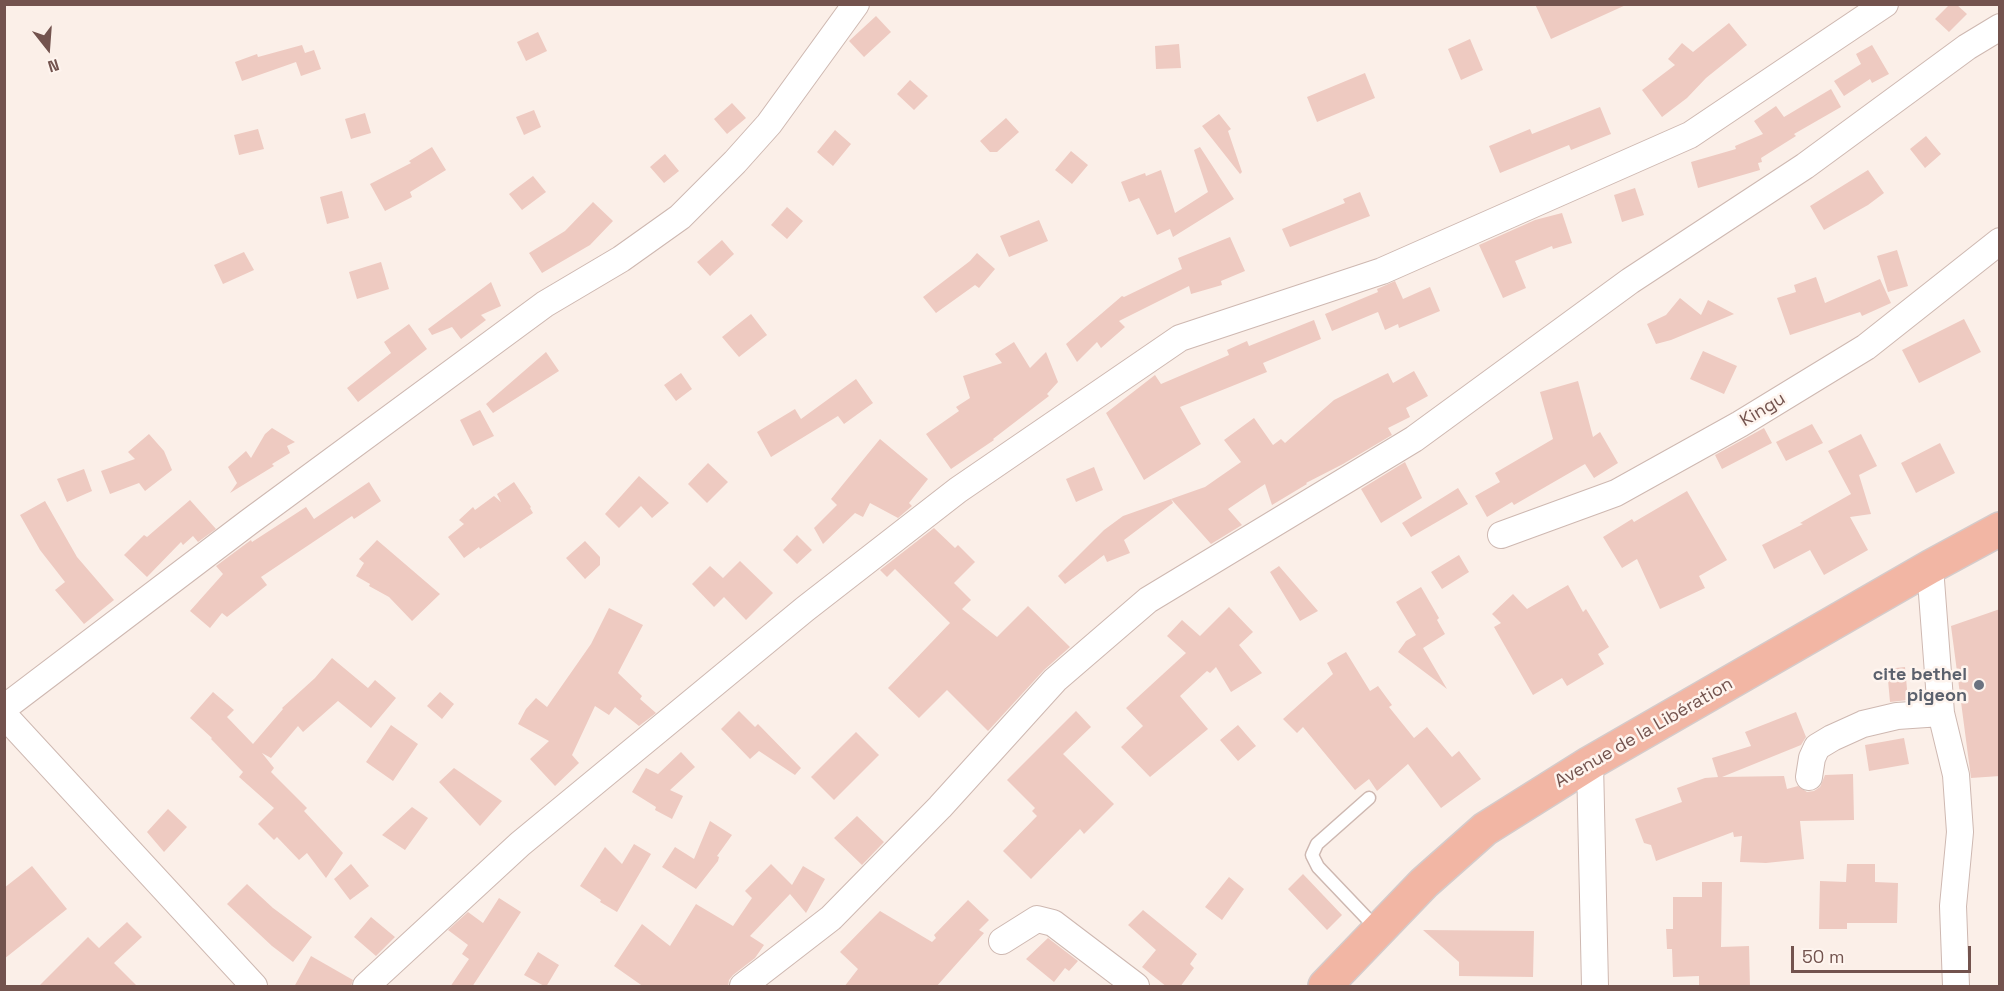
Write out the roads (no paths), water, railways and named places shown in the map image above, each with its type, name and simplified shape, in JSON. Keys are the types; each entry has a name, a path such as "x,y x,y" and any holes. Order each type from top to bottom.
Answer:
{"highway":[{"name":"Avenue de la Libération","path":"1326,987 1424,883 1485,829 1590,763 2000,529"}],"street":[{"path":"4,708 545,304 621,259 680,217 769,124 856,4"},
{"path":"366,987 520,844 805,609 958,490 1180,338 1382,271 1690,135 1885,4"},
{"path":"743,987 831,918 940,807 1055,680 1148,600 1414,439 1630,281 1805,166 1967,47 2000,27"},
{"name":"Kingu","path":"1502,535 1616,493 1740,424 1866,347 2000,241"},
{"path":"1930,567 1941,713 1956,775 1960,832 1953,906 1956,987"},
{"path":"1809,777 1812,758 1817,747 1832,738 1875,721 1897,716 1941,713"},
{"path":"4,715 254,987"},
{"path":"1590,763 1595,987"},
{"path":"1002,940 1036,919 1053,923 1136,987"}],"lane":[{"path":"1369,798 1317,844 1312,855 1318,867 1379,931"}],"place":[{"name":"cite bethel pigeon","path":"1979,685"}]}
